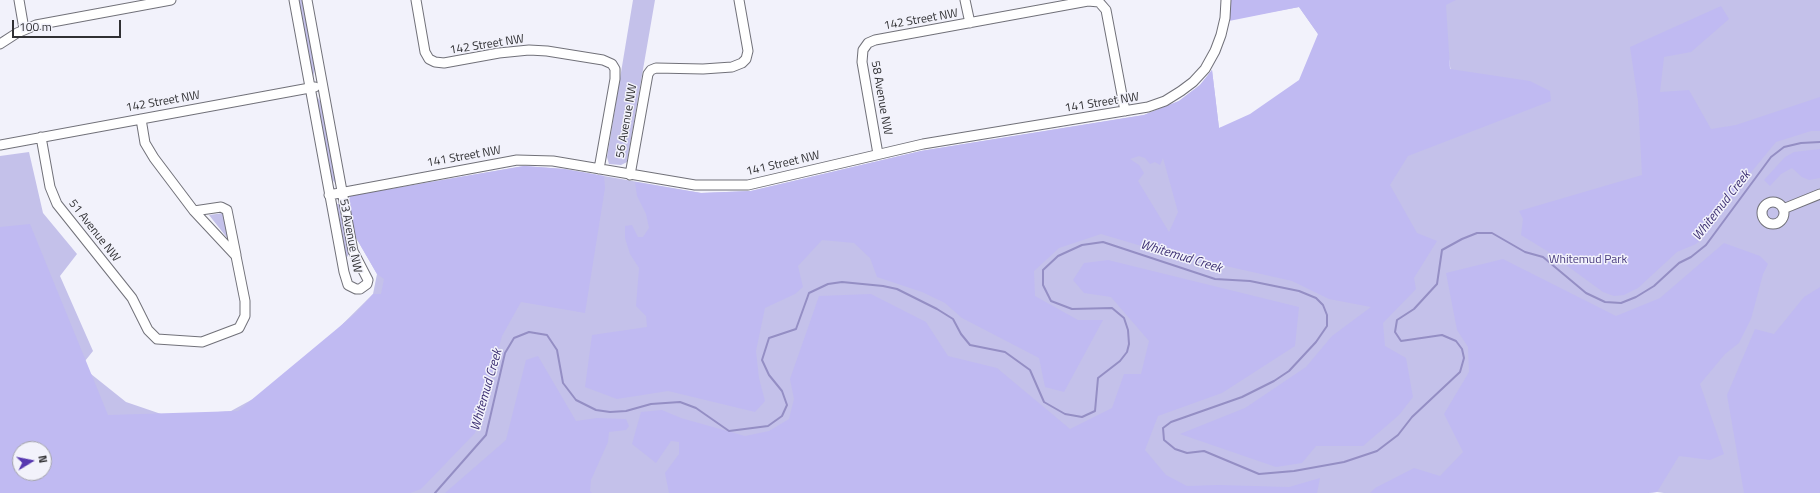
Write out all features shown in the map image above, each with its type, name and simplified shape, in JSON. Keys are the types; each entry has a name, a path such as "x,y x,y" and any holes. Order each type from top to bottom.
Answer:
{"street":[{"path":"19,0 24,29"},
{"path":"0,44 24,29 36,25 171,0"},
{"name":"53 Avenue NW","path":"294,0 346,281 351,287 360,288 367,284 368,280 353,251 307,0"},
{"name":"142 Street NW","path":"416,0 425,52 432,62 441,64 512,51 538,50 603,60 609,62 614,67"},
{"name":"56 Avenue NW","path":"630,175 646,80 650,72 660,68 703,69 732,67 739,65 746,59 748,46 739,0"},
{"path":"965,0 970,24"},
{"name":"141 Street NW","path":"329,195 517,160 553,161 695,185 748,185 930,143 1151,106 1165,101 1190,84 1205,68 1215,51 1221,35 1225,18 1226,0"},
{"name":"142 Street NW","path":"864,47 868,43 875,40 970,24 1088,1 1096,1 1102,4 1107,14 1125,111"},
{"name":"58 Avenue NW","path":"864,47 862,62 878,154"},
{"name":"56 Avenue NW","path":"599,169 615,79 614,67"},
{"name":"142 Street NW","path":"3,142 41,137 322,85"},
{"path":"140,119 145,143 150,154 194,211 236,256"},
{"name":"51 Avenue NW","path":"41,137 50,187 57,204 132,298 148,330 156,339 202,342 239,328 245,316 245,301 236,256"},
{"path":"1783,209 1820,194"},
{"path":"194,211 221,207 228,210 236,256"}],"green space":[{"path":"298,0 302,0 315,69 313,77"},
{"path":"633,0 655,0 627,162 621,165 609,164 607,157"},
{"name":"Whitemud Park","path":"1229,0 1820,0 1820,493 0,493 0,156 29,152 43,213 77,254 60,276 93,351 81,366 126,402 167,416 231,411 284,382 373,294 377,274 355,236 350,196 524,166 564,169 701,193 751,191 921,151 1144,115 1179,101 1200,85 1212,70 1219,128 1451,73 1441,3 1318,34 1299,7 1233,19"},
{"path":"1229,0 1456,0 1446,5 1450,69 1530,81 1550,91 1551,101 1408,156 1390,185 1417,233 1437,241 1414,278 1416,289 1383,323 1385,346 1406,358 1413,397 1399,415 1363,446 1316,446 1302,463 1276,467 1180,434 1245,408 1306,367 1332,336 1371,307 1329,299 1292,281 1155,250 1101,234 1059,248 1034,271 1035,296 1078,320 1103,320 1064,392 1045,387 1039,358 962,318 945,303 922,292 877,277 870,258 854,243 822,240 798,266 803,287 795,294 765,308 756,351 759,378 765,401 755,412 668,391 617,399 585,387 592,335 647,327 646,316 636,306 639,268 630,254 625,238 625,226 632,225 638,237 643,237 649,228 646,214 637,196 635,182 701,193 751,191 921,151 1144,115 1179,101 1200,85 1212,70 1219,128 1250,114 1299,80 1318,34 1299,7 1229,21","holes":["1139,156 1145,158 1150,164 1155,162 1160,165 1163,158 1178,212 1169,232 1138,181 1144,173 1139,165 1130,159"]},
{"path":"1721,6 1729,19 1691,52 1664,57 1660,92 1689,90 1711,129 1736,125 1820,97 1820,131 1811,131 1776,142 1748,176 1707,234 1696,244 1677,252 1638,288 1624,295 1614,296 1603,292 1547,251 1521,235 1523,219 1519,211 1642,175 1638,101 1630,47"},
{"path":"316,95 322,104 335,183 331,178"},
{"path":"1820,149 1820,178 1809,180 1802,177 1792,168 1781,174 1770,186 1764,180 1785,157 1794,152"},
{"path":"524,166 564,169 604,176 605,188 585,313 521,302 502,336 475,433 421,489 410,493 0,493 0,227 30,224 108,415 238,411 356,313 373,294 381,294 384,279 377,274 355,236 348,203 350,196"},
{"path":"336,204 339,204 340,206 349,254 347,257 345,256"},
{"path":"224,213 228,239 209,215"},
{"path":"1724,243 1760,256 1768,264 1763,274 1751,319 1739,343 1725,354 1700,384 1724,454 1710,460 1679,456 1657,492 1648,493 1370,493 1375,488 1414,468 1440,476 1463,452 1444,414 1469,372 1468,347 1457,330 1446,273 1503,259 1616,316 1660,298"},
{"path":"1108,260 1299,307 1295,346 1222,393 1158,416 1145,450 1166,475 1187,486 1218,485 1289,487 1320,478 1317,493 669,493 665,473 679,454 679,442 671,441 656,463 632,444 641,412 662,410 681,418 745,436 769,431 789,419 794,399 790,379 819,296 871,294 926,322 948,356 997,368 1070,429 1112,408 1124,374 1141,374 1149,341 1111,297 1084,293 1073,280 1084,263"},
{"path":"1820,287 1820,493 1744,493 1727,395 1755,329 1774,334 1804,297"},
{"path":"538,356 576,421 597,418 626,419 629,426 626,430 609,432 608,442 591,480 590,491 592,493 445,493 506,440 526,360"}],"waterway":[{"name":"Whitemud Creek","path":"435,493 486,435 505,353 514,338 529,332 547,335 557,350 563,383 576,400 596,410 610,412 626,411 651,404 680,402 696,408 729,431 768,426 782,416 787,405 782,391 769,375 762,360 769,338 796,329 809,293 828,284 842,282 883,286 897,289 937,309 953,319 961,334 970,345 1005,352 1030,370 1044,402 1065,414 1082,417 1095,411 1098,378 1120,361 1127,352 1129,344 1128,330 1124,318 1112,308 1072,309 1051,301 1043,285 1043,270 1058,256 1082,245 1103,242 1215,279 1250,281 1299,291 1316,298 1323,305 1327,315 1327,326 1316,342 1289,371 1274,381 1242,397 1171,422 1163,428 1164,440 1175,449 1187,453 1204,451 1259,474 1294,471 1344,462 1377,451 1398,435 1412,417 1460,372 1464,358 1462,349 1456,341 1442,335 1401,341 1395,332 1397,320 1414,309 1437,284 1442,250 1477,233 1492,233 1525,252 1543,257 1586,293 1605,302 1621,303 1636,297 1654,286 1679,263 1691,257 1706,245 1771,157 1784,147 1801,143 1820,142"}]}
